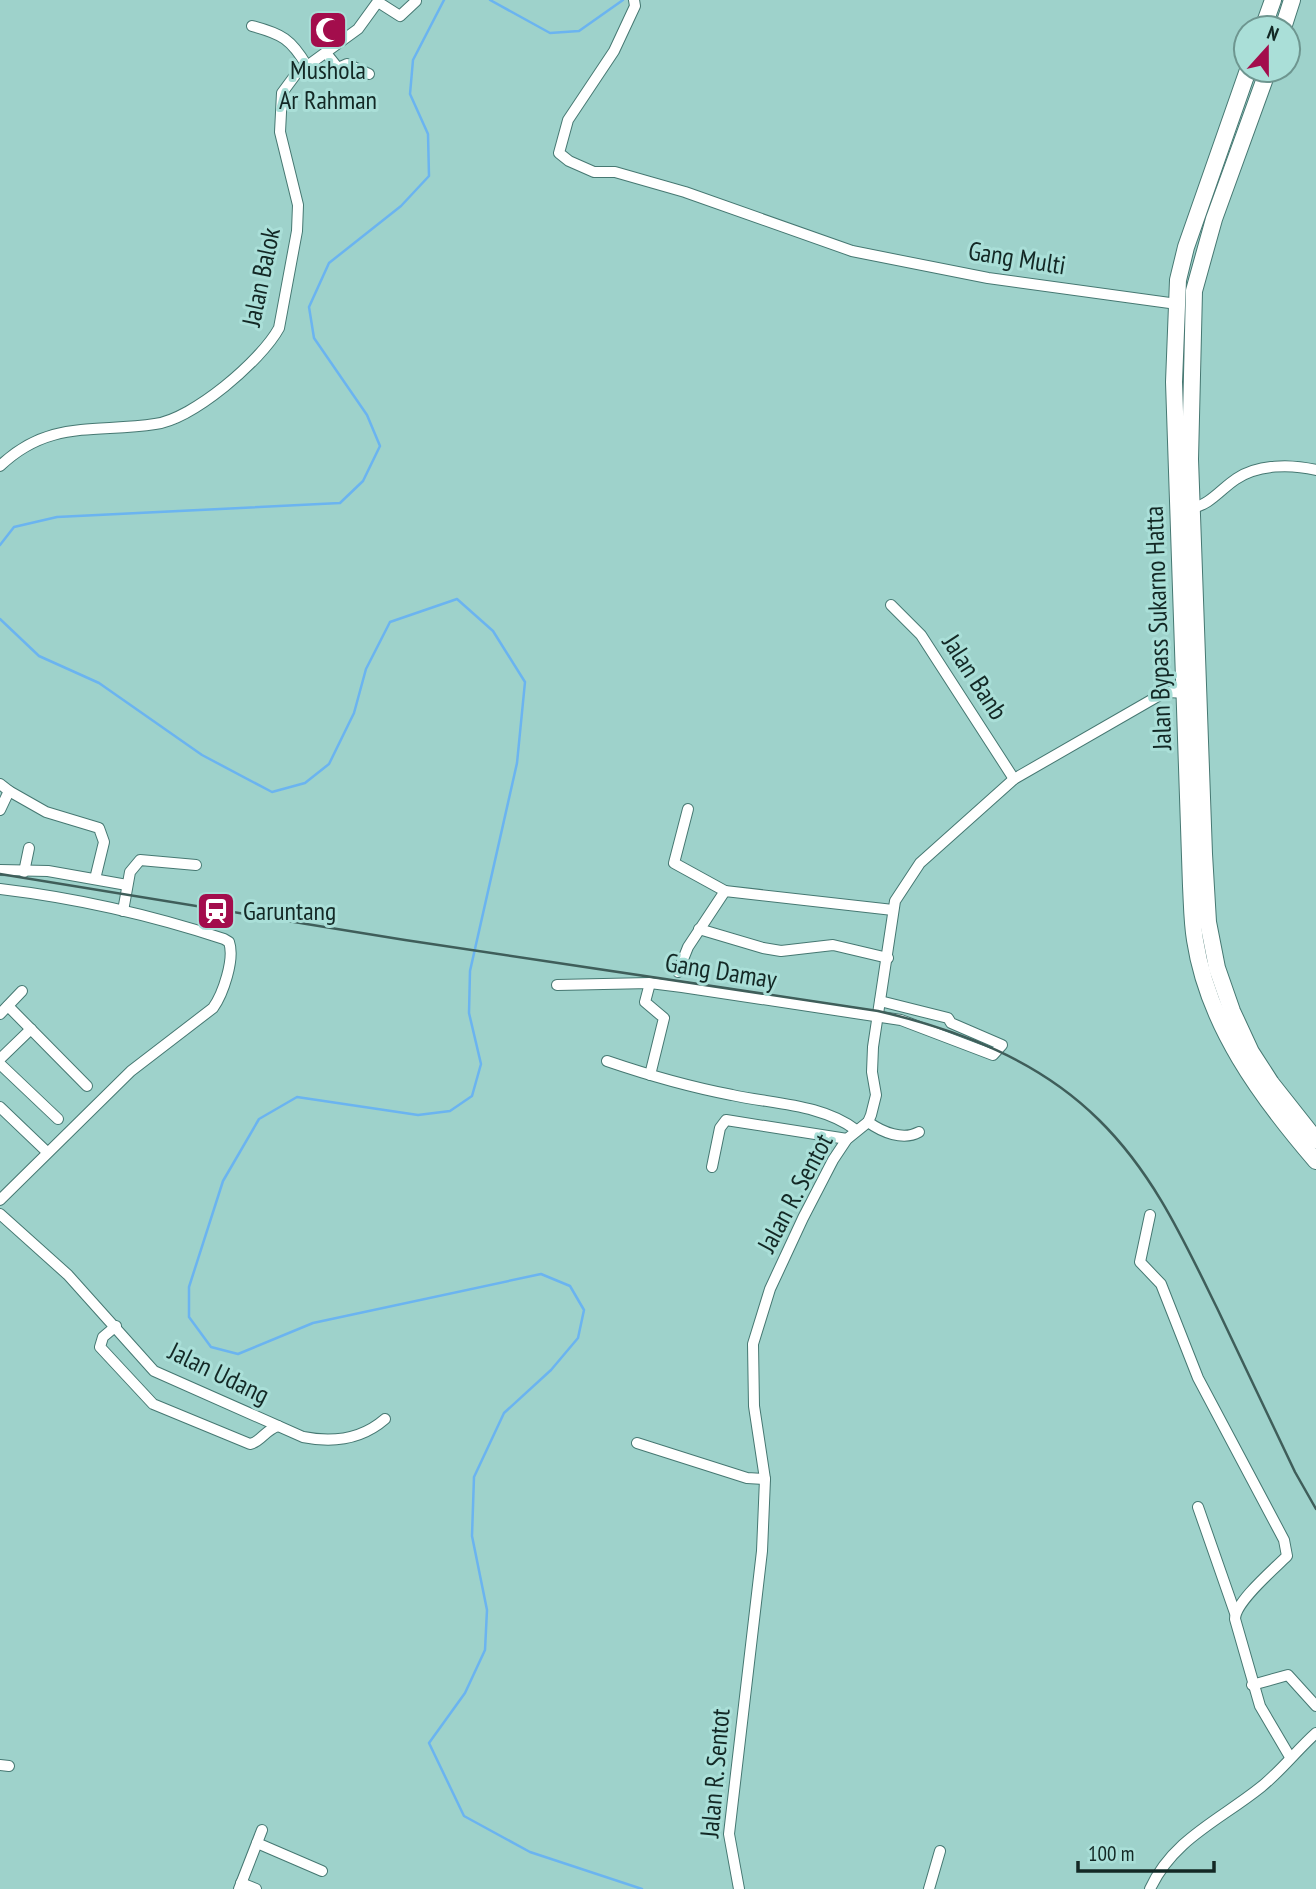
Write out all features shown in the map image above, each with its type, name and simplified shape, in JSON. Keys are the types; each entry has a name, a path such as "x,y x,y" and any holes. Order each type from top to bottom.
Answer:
{"highway":[{"name":"Jalan Bypass Sukarno Hatta","path":"1243,84 1186,247 1178,280 1174,382 1191,693 1208,922 1217,968 1232,1011 1251,1052 1284,1101 1316,1140"},
{"name":"Jalan Bypass Sukarno Hatta","path":"1263,84 1214,219 1194,291 1191,886 1195,940 1202,973 1218,1018 1235,1052 1278,1116 1316,1161"}],"street":[{"path":"379,1 400,16 416,1"},
{"name":"Jalan Balok","path":"0,466 27,446 70,429 157,424 182,415 256,359 272,341 279,328 297,231 298,205 280,132 282,93 307,66 358,29 379,1"},
{"name":"Gang Multi","path":"634,3 614,51 568,120 559,153 594,172 615,172 685,192 852,251 988,278 1177,304"},
{"path":"252,26 280,34 296,48 307,66"},
{"path":"326,53 338,68 347,64 369,74"},
{"path":"1191,508 1204,504 1237,478 1259,470 1298,467 1316,470"},
{"name":"Jalan Banb","path":"891,605 921,635 1014,779"},
{"name":"Jalan R. Sentot","path":"739,1889 729,1834 762,1550 765,1479 752,1385 753,1344 770,1289 803,1218 847,1139 868,1122 876,1095 872,1072 877,1016 898,893 920,863 1014,779 1160,695 1191,693"},
{"path":"0,810 4,788 50,813 99,828 103,835 95,879"},
{"path":"688,809 674,863 725,891 893,910"},
{"path":"24,872 29,848"},
{"path":"123,911 127,885 134,865 140,860 196,865"},
{"path":"0,870 48,872 127,885"},
{"path":"0,889 67,897 123,911 229,942 231,951 221,995 213,1008 131,1071 0,1200"},
{"path":"678,972 699,929 725,891"},
{"path":"699,929 781,951 833,945 888,958"},
{"path":"650,983 645,1002 664,1018 650,1075"},
{"name":"Gang Damay","path":"557,985 650,983 877,1016 901,1020 987,1054 998,1053 1000,1042 951,1023 948,1018 880,1000"},
{"path":"22,990 4,1010 31,1029 87,1086"},
{"path":"31,1029 0,1061 58,1119"},
{"path":"607,1061 650,1075 832,1114 856,1130"},
{"path":"0,1107 47,1152"},
{"path":"712,1167 720,1128 726,1120 847,1139"},
{"path":"868,1122 905,1136 919,1132"},
{"name":"Jalan Udang","path":"0,1214 68,1275 154,1371 278,1426 325,1442 372,1430 385,1419"},
{"path":"1150,1215 1139,1262 1161,1284 1198,1378 1284,1540 1287,1556 1235,1613"},
{"name":"Jalan Udang","path":"116,1326 103,1337 100,1347 153,1404 250,1444 256,1443 266,1430 278,1426"},
{"path":"638,1443 747,1478 765,1479"},
{"path":"1198,1507 1235,1613 1252,1685 1270,1728 1290,1757"},
{"path":"1252,1685 1288,1675 1316,1706"},
{"path":"1150,1889 1170,1856 1183,1841 1254,1793 1316,1733"},
{"path":"256,1889 240,1886 262,1830"},
{"path":"257,1843 322,1871"},
{"path":"929,1889 940,1851"}],"waterway":[{"path":"0,545 14,527 57,517 340,503 363,481 380,446 367,415 314,338 309,307 329,263 401,206 429,176 428,134 410,94 413,60 444,0"},
{"path":"490,0 550,33 579,31 623,0"},
{"path":"0,619 39,656 99,683 202,755 272,792 305,783 329,764 354,713 366,669 390,622 457,599 493,631 525,682 517,763 470,971 469,1013 481,1064 472,1096 450,1111 418,1115 297,1097 259,1119 223,1181 189,1287 189,1317 211,1347 238,1354 313,1323 541,1274 570,1286 584,1310 578,1338 551,1370 504,1413 474,1477 472,1536 487,1610 485,1650 465,1693 429,1743 464,1816 530,1852 642,1889"}],"railway":[{"path":"0,874 405,940 878,1011 938,1028 996,1050 1051,1080 1076,1099 1119,1141 1136,1163 1180,1233 1295,1472 1316,1509"}],"place":[{"name":"Mushola Ar Rahman","path":"328,30"},
{"name":"Garuntang","path":"216,911"}]}
